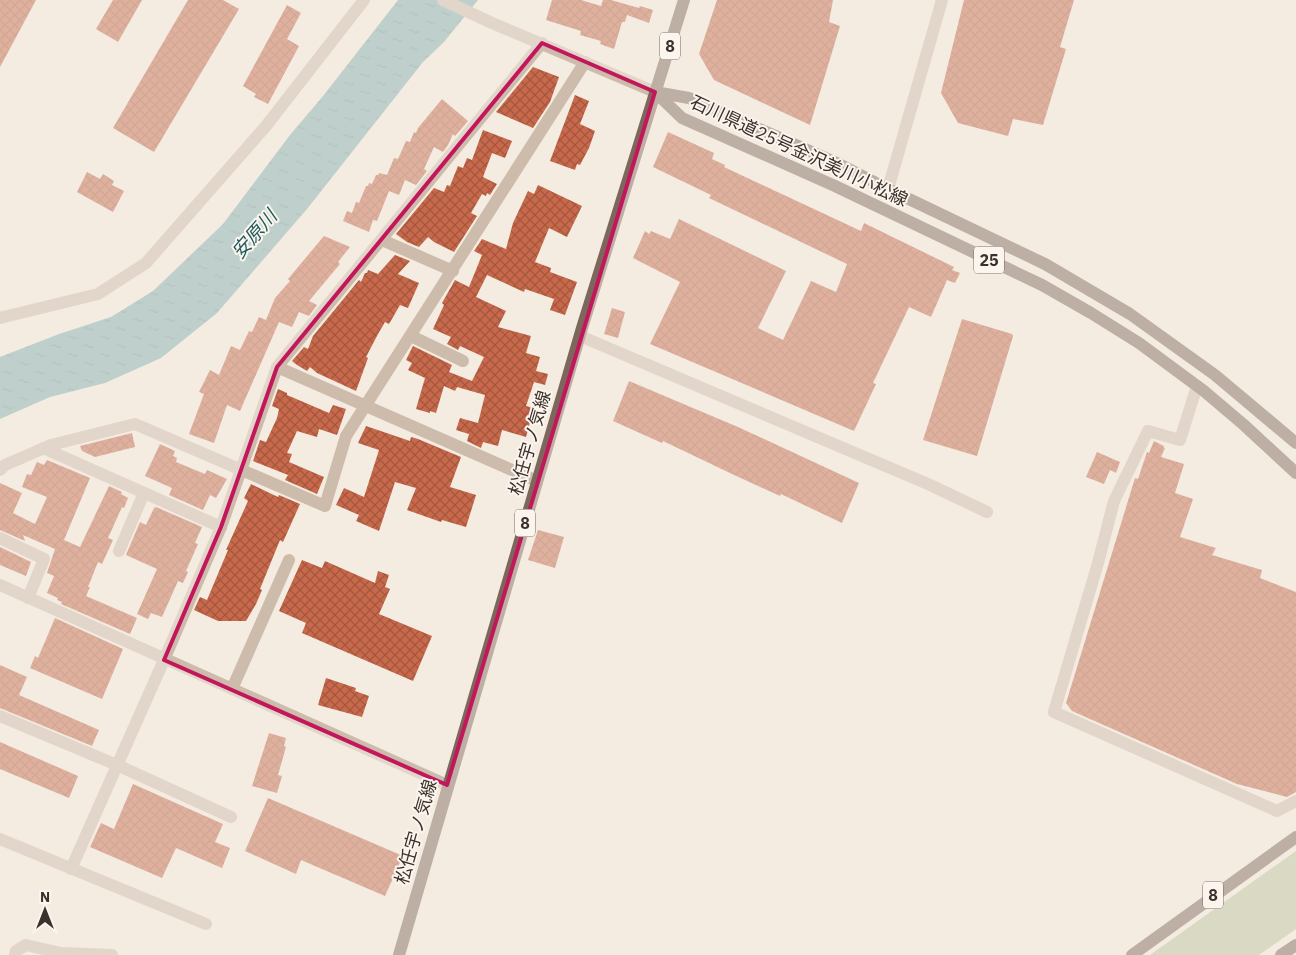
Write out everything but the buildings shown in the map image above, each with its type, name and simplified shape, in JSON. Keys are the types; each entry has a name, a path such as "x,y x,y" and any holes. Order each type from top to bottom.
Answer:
{"main road":[{"name":"松任宇ノ気線","path":"399,955 580,336 684,0"},
{"name":"石川県道25号金沢美川小松線","path":"655,92 689,98 839,164 1046,264 1130,314 1214,374 1296,443"},
{"name":"石川県道25号金沢美川小松線","path":"655,92 682,118 835,186 1042,285 1139,343 1244,424 1296,473"},
{"name":"8","path":"1132,955 1296,837"},
{"path":"1282,955 1296,945"}],"street":[{"path":"0,318 98,294 146,264 266,126 364,0"},
{"path":"443,0 492,23 655,92"},
{"path":"888,189 942,0"},
{"path":"71,869 164,660 220,527 277,367 542,44"},
{"path":"0,470 51,445 135,424 325,506 346,436 585,62"},
{"path":"382,240 453,271"},
{"path":"411,336 462,361"},
{"path":"580,336 918,480 987,512"},
{"path":"277,367 537,481"},
{"path":"1197,386 1180,440 1148,431 1114,501 1098,563 1054,712 1277,811 1296,801"},
{"path":"43,448 220,527"},
{"path":"119,551 144,493"},
{"path":"0,538 44,559 28,598"},
{"path":"232,689 289,560"},
{"path":"0,585 164,660 448,784"},
{"path":"0,716 117,765 232,817"},
{"path":"0,839 206,924"},
{"path":"15,955 16,951 26,945 61,953 112,955"}],"highlighted area":[{"path":"542,43 655,92 447,785 164,660 221,527 277,367"}],"green space":[{"path":"1296,851 1296,929 1259,955 1150,955"}],"water":[{"name":"安原川","path":"398,0 478,0 444,42 423,62 307,209 217,313 161,358 105,383 50,397 0,419 0,357 59,334 111,317 153,291 223,224 290,135"}]}
